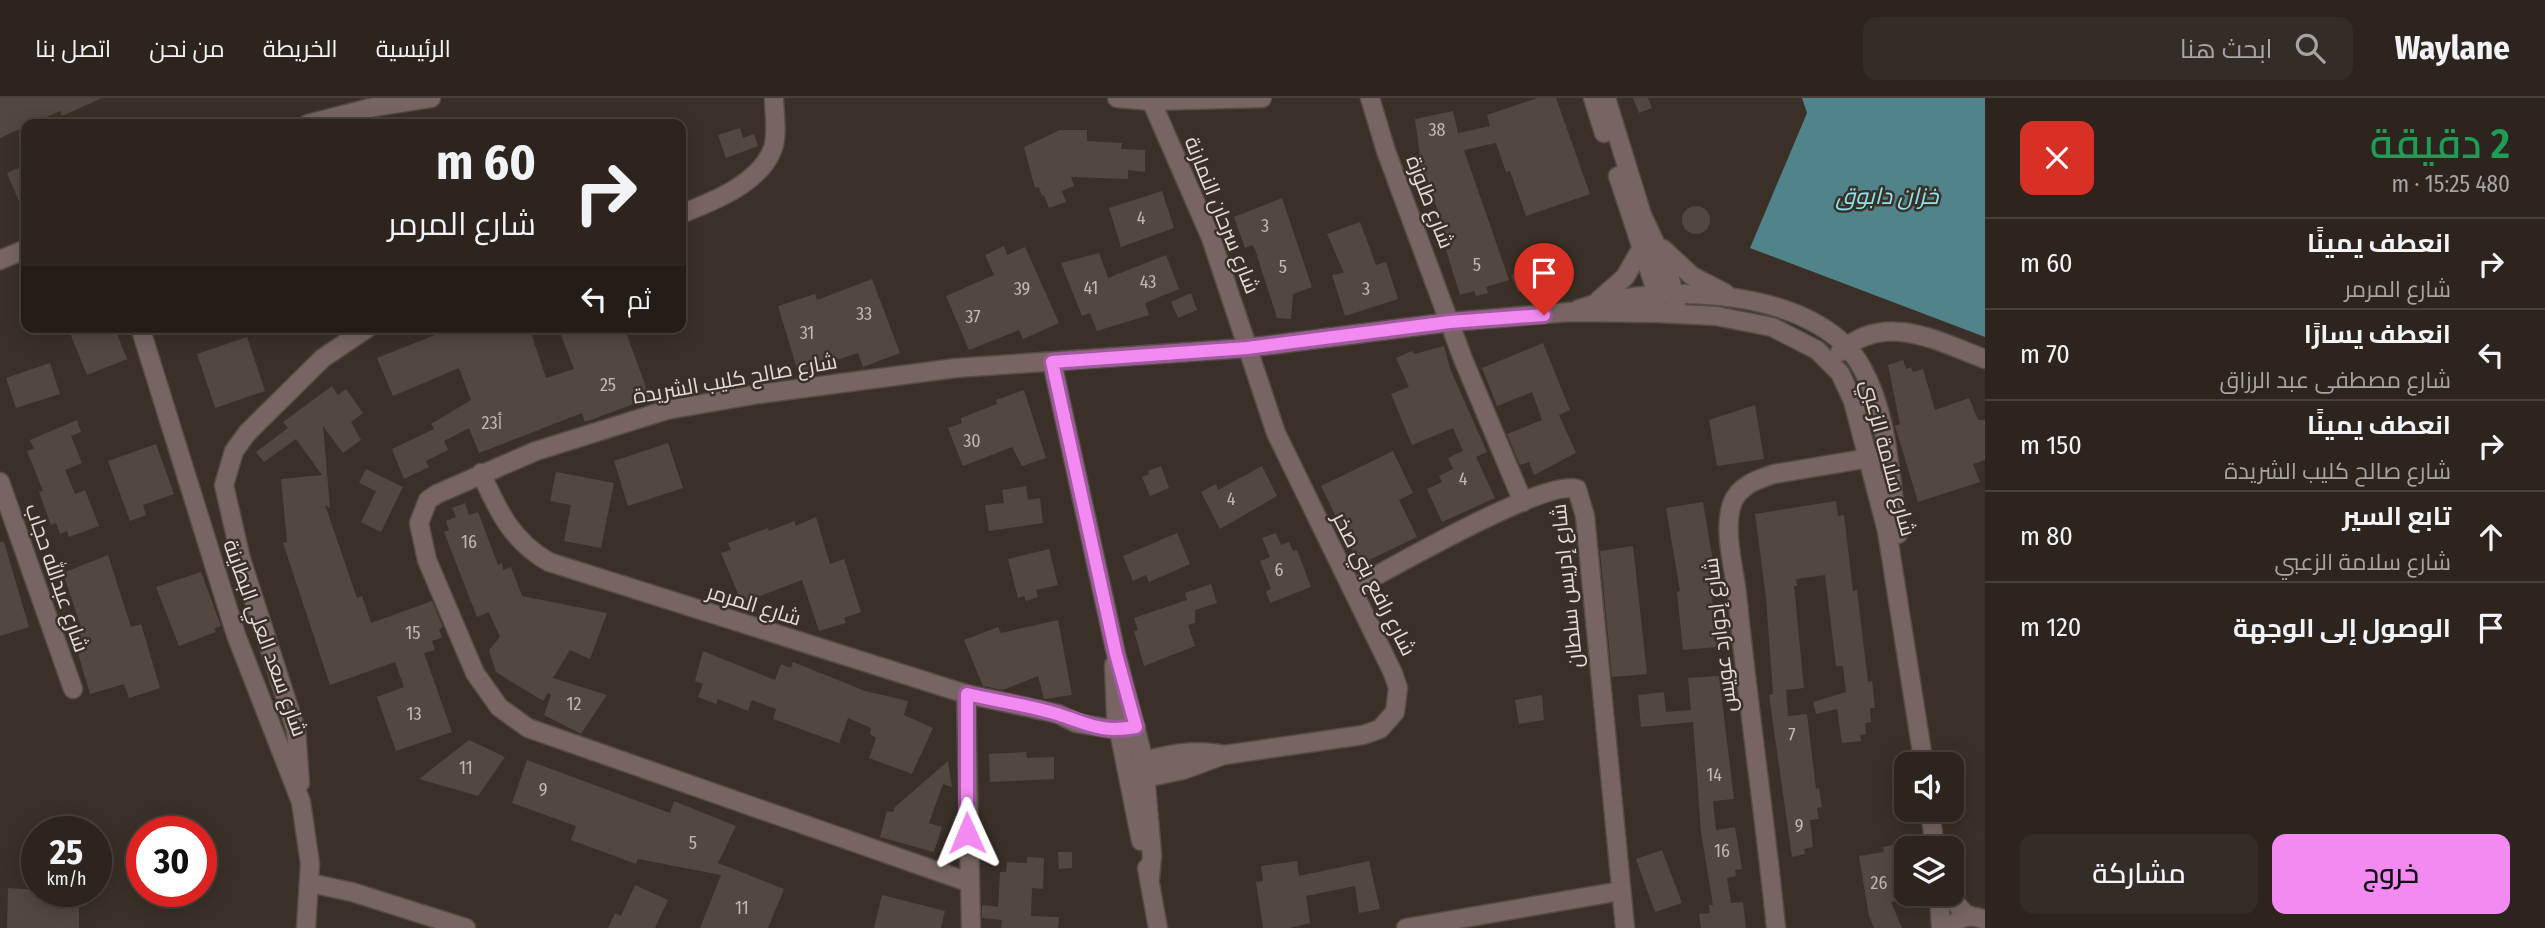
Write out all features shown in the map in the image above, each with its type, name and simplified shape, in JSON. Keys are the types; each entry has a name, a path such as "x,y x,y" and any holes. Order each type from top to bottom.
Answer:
{"street":[{"path":"323,119 373,102 431,98"},
{"path":"686,212 738,187 764,166 774,147 774,98"},
{"path":"1117,98 1262,98"},
{"name":"شارع طلوزة","path":"1370,98 1391,164 1450,322 1522,502"},
{"path":"1593,98 1665,294 1678,314"},
{"path":"1606,98 1642,215 1648,246 1692,276 1748,302"},
{"name":"شارع سرحان النمارنة","path":"1150,99 1211,237 1247,348"},
{"path":"1596,303 1625,277 1648,246"},
{"path":"0,260 21,251"},
{"path":"1658,313 1665,294"},
{"name":"شارع سلامة الزعبي","path":"1569,312 1596,303 1665,294 1748,302 1812,320 1847,345 1869,384 1887,455 1898,540 1898,591"},
{"name":"شارع سلامة الزعبي","path":"1247,348 1450,322 1569,312 1716,316 1772,327 1804,341 1830,362 1847,385 1868,459 1898,591 1922,752"},
{"path":"1830,362 1847,345 1877,332 1899,330 1985,359"},
{"name":"شارع سعد العلي البطاينة","path":"142,333 236,635 301,802 310,883 306,928"},
{"path":"301,802 296,730 241,559 224,485 234,450 248,432 323,358 360,333"},
{"name":"شارع صالح كليب الشريدة","path":"968,882 528,728 510,717 475,673 427,560 420,534 421,514 428,500 448,487 584,433 678,408 943,369 1247,348"},
{"name":"شارع رافع بني صخر","path":"1137,772 1207,763 1224,755 1363,735 1380,729 1390,721 1398,703 1398,688 1385,654 1276,433 1247,348"},
{"path":"1052,362 1116,654 1126,722 1152,855 1150,878 1157,928"},
{"name":"شارع إدوارد عويس","path":"1776,928 1739,617 1731,510 1742,490 1756,480 1774,474 1887,455"},
{"name":"شارع المرمر","path":"481,473 514,536 529,550 549,562 967,694 1058,715 1126,722"},
{"name":"شارع عبدالله حجاب","path":"0,482 73,689"},
{"name":"شارع إدريس سلطان","path":"1352,590 1522,502 1569,486 1577,489 1584,503 1625,928"},
{"path":"967,694 968,882 971,928"},
{"path":"310,883 352,892 466,928"},
{"path":"1406,928 1450,924 1621,891"},
{"path":"1940,906 1941,928"},
{"path":"1958,906 1965,914 1980,916"},
{"path":"1950,928 1959,919 1980,916"}],"water":[{"name":"خزان دابوق","path":"1802,98 1985,98 1985,337 1750,248 1807,113"}],"building":[{"path":"0,98 102,98 62,116 60,111 42,119 21,119 21,129 0,138"},
{"path":"1537,98 1556,98 1590,194 1526,216 1510,171 1506,172 1496,143 1464,150 1509,280 1486,287 1488,293 1476,296 1474,291 1460,295 1446,250 1451,248 1427,180 1421,182 1414,168 1421,164 1415,119 1453,111 1458,133 1490,126 1487,115"},
{"path":"1633,98 1648,98 1652,108 1639,113"},
{"path":"740,128 743,138 754,134 758,146 726,158 718,135"},
{"path":"1060,130 1087,130 1087,141 1122,143 1121,149 1145,150 1145,172 1128,170 1128,179 1071,177 1074,186 1062,191 1066,202 1049,208 1039,187 1035,188 1024,147"},
{"path":"21,167 21,206 7,173"},
{"path":"1162,191 1174,228 1121,247 1109,208"},
{"path":"1282,198 1312,287 1293,294 1291,319 1277,318 1255,249 1252,245 1245,248 1234,217"},
{"path":"1696,206 1706,210 1710,220 1706,230 1696,234 1686,230 1682,220 1686,210"},
{"path":"1360,222 1376,265 1386,262 1398,299 1345,316 1332,275 1344,273 1327,234"},
{"path":"1004,246 1007,255 1025,247 1059,323 1023,339 1019,330 969,350 946,296 994,275 985,255"},
{"path":"1099,253 1108,278 1166,255 1179,289 1145,303 1149,315 1097,331 1090,313 1082,316 1061,263"},
{"path":"1533,266 1540,283 1518,292 1511,275"},
{"path":"872,279 900,353 863,367 858,353 798,372 778,306 815,294 817,300"},
{"path":"1191,293 1197,310 1178,318 1171,302"},
{"path":"70,333 116,333 127,359 87,375"},
{"path":"440,333 531,333 546,378 574,369 560,333 626,333 650,398 585,422 582,413 479,453 469,428 444,441 448,450 426,461 429,467 404,479 392,449 434,429 431,424 471,400 459,368 393,396 377,358"},
{"path":"247,337 265,391 215,408 197,354"},
{"path":"1543,343 1570,410 1559,415 1576,453 1534,475 1529,462 1520,465 1507,434 1542,420 1532,392 1497,406 1482,368"},
{"path":"1444,346 1451,371 1487,452 1476,457 1495,498 1442,522 1427,489 1442,482 1439,476 1453,469 1448,458 1463,451 1453,428 1412,445 1391,394 1409,387 1396,358 1412,351 1414,354"},
{"path":"1903,360 1906,369 1911,367 1913,372 1923,369 1935,410 1969,398 1978,420 1985,420 1985,460 1973,464 1980,482 1918,502 1895,426 1900,424 1888,365"},
{"path":"50,363 60,394 16,408 6,378"},
{"path":"332,386 338,395 346,389 363,413 351,422 361,440 343,453 323,426 330,508 325,505 357,598 362,596 371,623 432,601 443,627 439,629 442,638 432,641 435,650 424,653 452,732 396,751 377,697 404,687 395,662 330,685 283,543 287,542 281,479 322,475 296,439 264,462 256,452 288,428 283,422"},
{"path":"1024,390 1046,458 1022,466 1012,447 963,466 948,428 962,423 961,418 997,404 996,400"},
{"path":"1755,405 1764,459 1717,466 1709,420"},
{"path":"77,420 81,432 71,436 82,463 65,470 75,494 85,490 99,526 69,537 67,531 60,534 56,523 51,525 39,492 43,491 27,451 34,449 30,440"},
{"path":"668,443 683,488 628,506 614,461"},
{"path":"156,444 174,494 143,505 146,515 130,521 108,461"},
{"path":"1393,451 1413,493 1399,500 1417,537 1359,565 1321,486"},
{"path":"1161,466 1169,488 1150,496 1142,477 1149,474 1148,471"},
{"path":"1262,466 1277,496 1220,529 1201,492 1216,484 1218,490"},
{"path":"366,469 403,487 381,532 361,522 376,491 359,483"},
{"path":"556,472 614,483 601,548 564,541 571,505 550,501"},
{"path":"1026,486 1028,500 1040,498 1043,523 989,531 985,505 1004,503 1002,490"},
{"path":"1836,501 1838,516 1844,515 1853,591 1857,590 1868,682 1872,681 1875,708 1870,708 1871,722 1865,723 1866,734 1860,735 1861,741 1842,743 1837,709 1816,714 1813,702 1846,692 1843,666 1836,666 1825,575 1796,579 1797,586 1794,586 1804,688 1786,690 1788,716 1807,714 1816,789 1819,788 1822,807 1817,808 1819,819 1810,820 1813,847 1804,849 1805,854 1792,857 1769,695 1773,694 1766,598 1755,514"},
{"path":"1703,502 1717,586 1711,586 1717,647 1683,650 1677,592 1680,591 1666,508"},
{"path":"465,503 469,515 478,512 498,565 502,563 503,570 511,567 522,596 607,613 590,659 570,650 553,678 607,695 581,734 544,715 551,695 548,693 543,701 496,672 489,650 500,637 489,612 477,617 444,532 449,530 446,521 456,517 452,508"},
{"path":"816,517 830,564 844,559 861,612 844,618 846,623 819,631 802,580 742,603 721,553 731,550 728,543 768,528 769,531 794,521 796,526"},
{"path":"1177,533 1190,564 1149,582 1146,575 1133,581 1123,556"},
{"path":"1276,533 1281,545 1289,542 1293,551 1297,550 1311,587 1270,603 1266,592 1271,589 1260,561 1270,557 1262,538"},
{"path":"0,542 4,542 29,627 0,636"},
{"path":"1633,546 1647,674 1612,677 1600,551"},
{"path":"1049,549 1058,585 1036,590 1038,597 1026,601 1024,596 1018,598 1008,559"},
{"path":"108,555 131,627 141,624 160,688 129,698 124,684 90,694 72,633 82,630 63,573"},
{"path":"201,572 221,626 214,629 216,632 179,646 156,587"},
{"path":"1211,584 1217,603 1195,610 1195,623 1188,625 1195,646 1144,666 1134,631 1138,630 1134,618 1187,600 1185,593"},
{"path":"1058,620 1072,695 1044,699 1038,676 1003,690 983,686 964,640 998,627 1001,633"},
{"path":"703,651 775,680 781,664 791,668 793,662 865,691 908,701 904,715 933,728 912,774 869,758 876,738 870,734 871,728 848,718 839,743 773,719 776,709 752,700 748,711 718,699 716,704 698,697 703,684 695,681"},
{"path":"1719,676 1734,799 1713,801 1716,830 1735,827 1742,869 1735,870 1736,876 1727,878 1731,903 1743,902 1746,928 1701,928 1699,914 1710,913 1709,905 1713,905 1701,832 1693,722 1641,727 1638,695 1664,692 1666,712 1691,710 1688,678"},
{"path":"1542,695 1544,720 1519,724 1515,700"},
{"path":"469,740 505,757 478,796 419,779"},
{"path":"1026,752 1027,758 1054,757 1054,779 990,782 989,754"},
{"path":"527,760 670,813 674,801 736,826 718,863 784,889 768,928 700,928 721,875 638,859 636,864 571,840 576,826 512,803"},
{"path":"948,761 952,787 943,784 929,823 942,827 934,852 880,837 887,811 893,812 895,807"},
{"path":"1894,845 1894,902 1891,902 1902,928 1874,928 1869,916 1859,856 1884,852 1883,847"},
{"path":"1662,850 1682,903 1655,912 1636,859"},
{"path":"1058,852 1072,852 1072,868 1059,869"},
{"path":"1027,857 1044,858 1043,889 1032,888 1031,916 1059,917 1058,928 1001,928 1002,920 982,918 982,905 998,907 1000,872 1006,872 1007,862 1027,863"},
{"path":"1297,861 1299,876 1369,861 1380,909 1359,913 1355,886 1306,896 1310,923 1290,928 1263,928 1256,882 1263,881 1261,866"},
{"path":"635,885 668,900 655,928 608,928 615,913 621,916"},
{"path":"8,888 21,889 21,907 79,907 79,928 7,928"},
{"path":"882,895 945,911 941,928 874,928"}],"route":[{"path":"967,833 967,694 1105,729 1136,727 1116,654 1052,362 1105,356 1247,348 1450,322 1544,315"}]}
